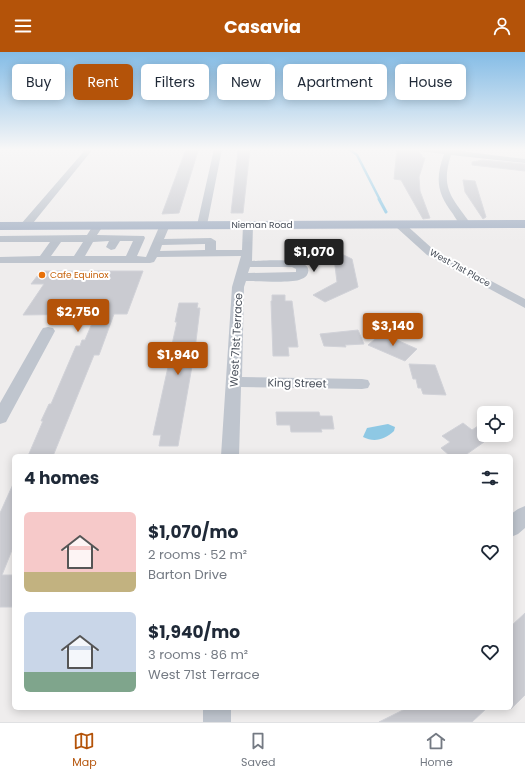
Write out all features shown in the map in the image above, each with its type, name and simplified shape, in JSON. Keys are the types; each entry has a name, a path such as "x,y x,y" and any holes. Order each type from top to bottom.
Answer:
{"main road":[{"name":"Nieman Road","path":"0,226 525,224"}],"street":[{"path":"25,226 64,180"},
{"path":"202,225 211,180"},
{"path":"442,180 450,204 466,224"},
{"path":"0,260 150,260 165,225"},
{"name":"West 71st Terrace","path":"230,454 238,287 244,265 248,225"},
{"name":"West 71st Place","path":"400,225 431,253 525,304"},
{"path":"77,259 98,226"},
{"path":"104,260 116,238"},
{"path":"0,239 140,238 130,260"},
{"path":"12,260 28,239"},
{"path":"43,259 58,239"},
{"path":"158,242 211,241 210,254"},
{"path":"152,254 210,254 244,265"},
{"path":"0,418 48,331"},
{"name":"King Street","path":"233,382 362,384"},
{"path":"513,525 525,515"},
{"path":"217,710 217,722"}],"water":[{"path":"388,424 395,427 394,431 387,436 376,440 363,437 367,428"}],"building":[{"path":"174,180 189,180 179,213 162,214"},
{"path":"235,180 247,180 243,213 231,213"},
{"path":"401,180 419,180 420,191 430,218 423,219"},
{"path":"463,180 475,181 486,217 483,219 465,192"},
{"path":"333,250 352,259 358,287 325,302 313,295 337,282"},
{"path":"41,271 143,271 127,314 114,314 99,355 94,355 54,454 29,454 43,421 41,421 49,404 51,404 76,346 80,346 82,340 85,340 96,314 23,315 44,284 31,284"},
{"path":"272,295 285,295 285,301 292,301 298,347 288,347 289,356 273,356"},
{"path":"179,303 198,303 197,308 200,308 195,349 178,446 159,446 161,435 153,435 170,358"},
{"path":"358,330 364,344 345,345 346,347 324,346 320,334"},
{"path":"381,334 417,349 405,361 368,345"},
{"path":"409,364 435,365 446,395 423,394 421,388 418,388 416,379 413,379"},
{"path":"276,412 319,412 320,416 332,416 334,429 321,429 322,432 291,432 290,425 277,425"},
{"path":"463,423 472,430 477,427 477,442 484,442 467,454 448,454 441,448 450,442 442,436"},
{"path":"12,486 12,550 2,575 12,575 12,607 0,607 0,513"},
{"path":"525,613 525,695 513,707 513,624"},
{"path":"403,710 485,710 472,722 379,722"}],"waterway":[{"path":"370,180 380,200"},
{"path":"379,199 386,212"}],"place":[{"name":"Cafe Equinox","path":"42,275"}]}
